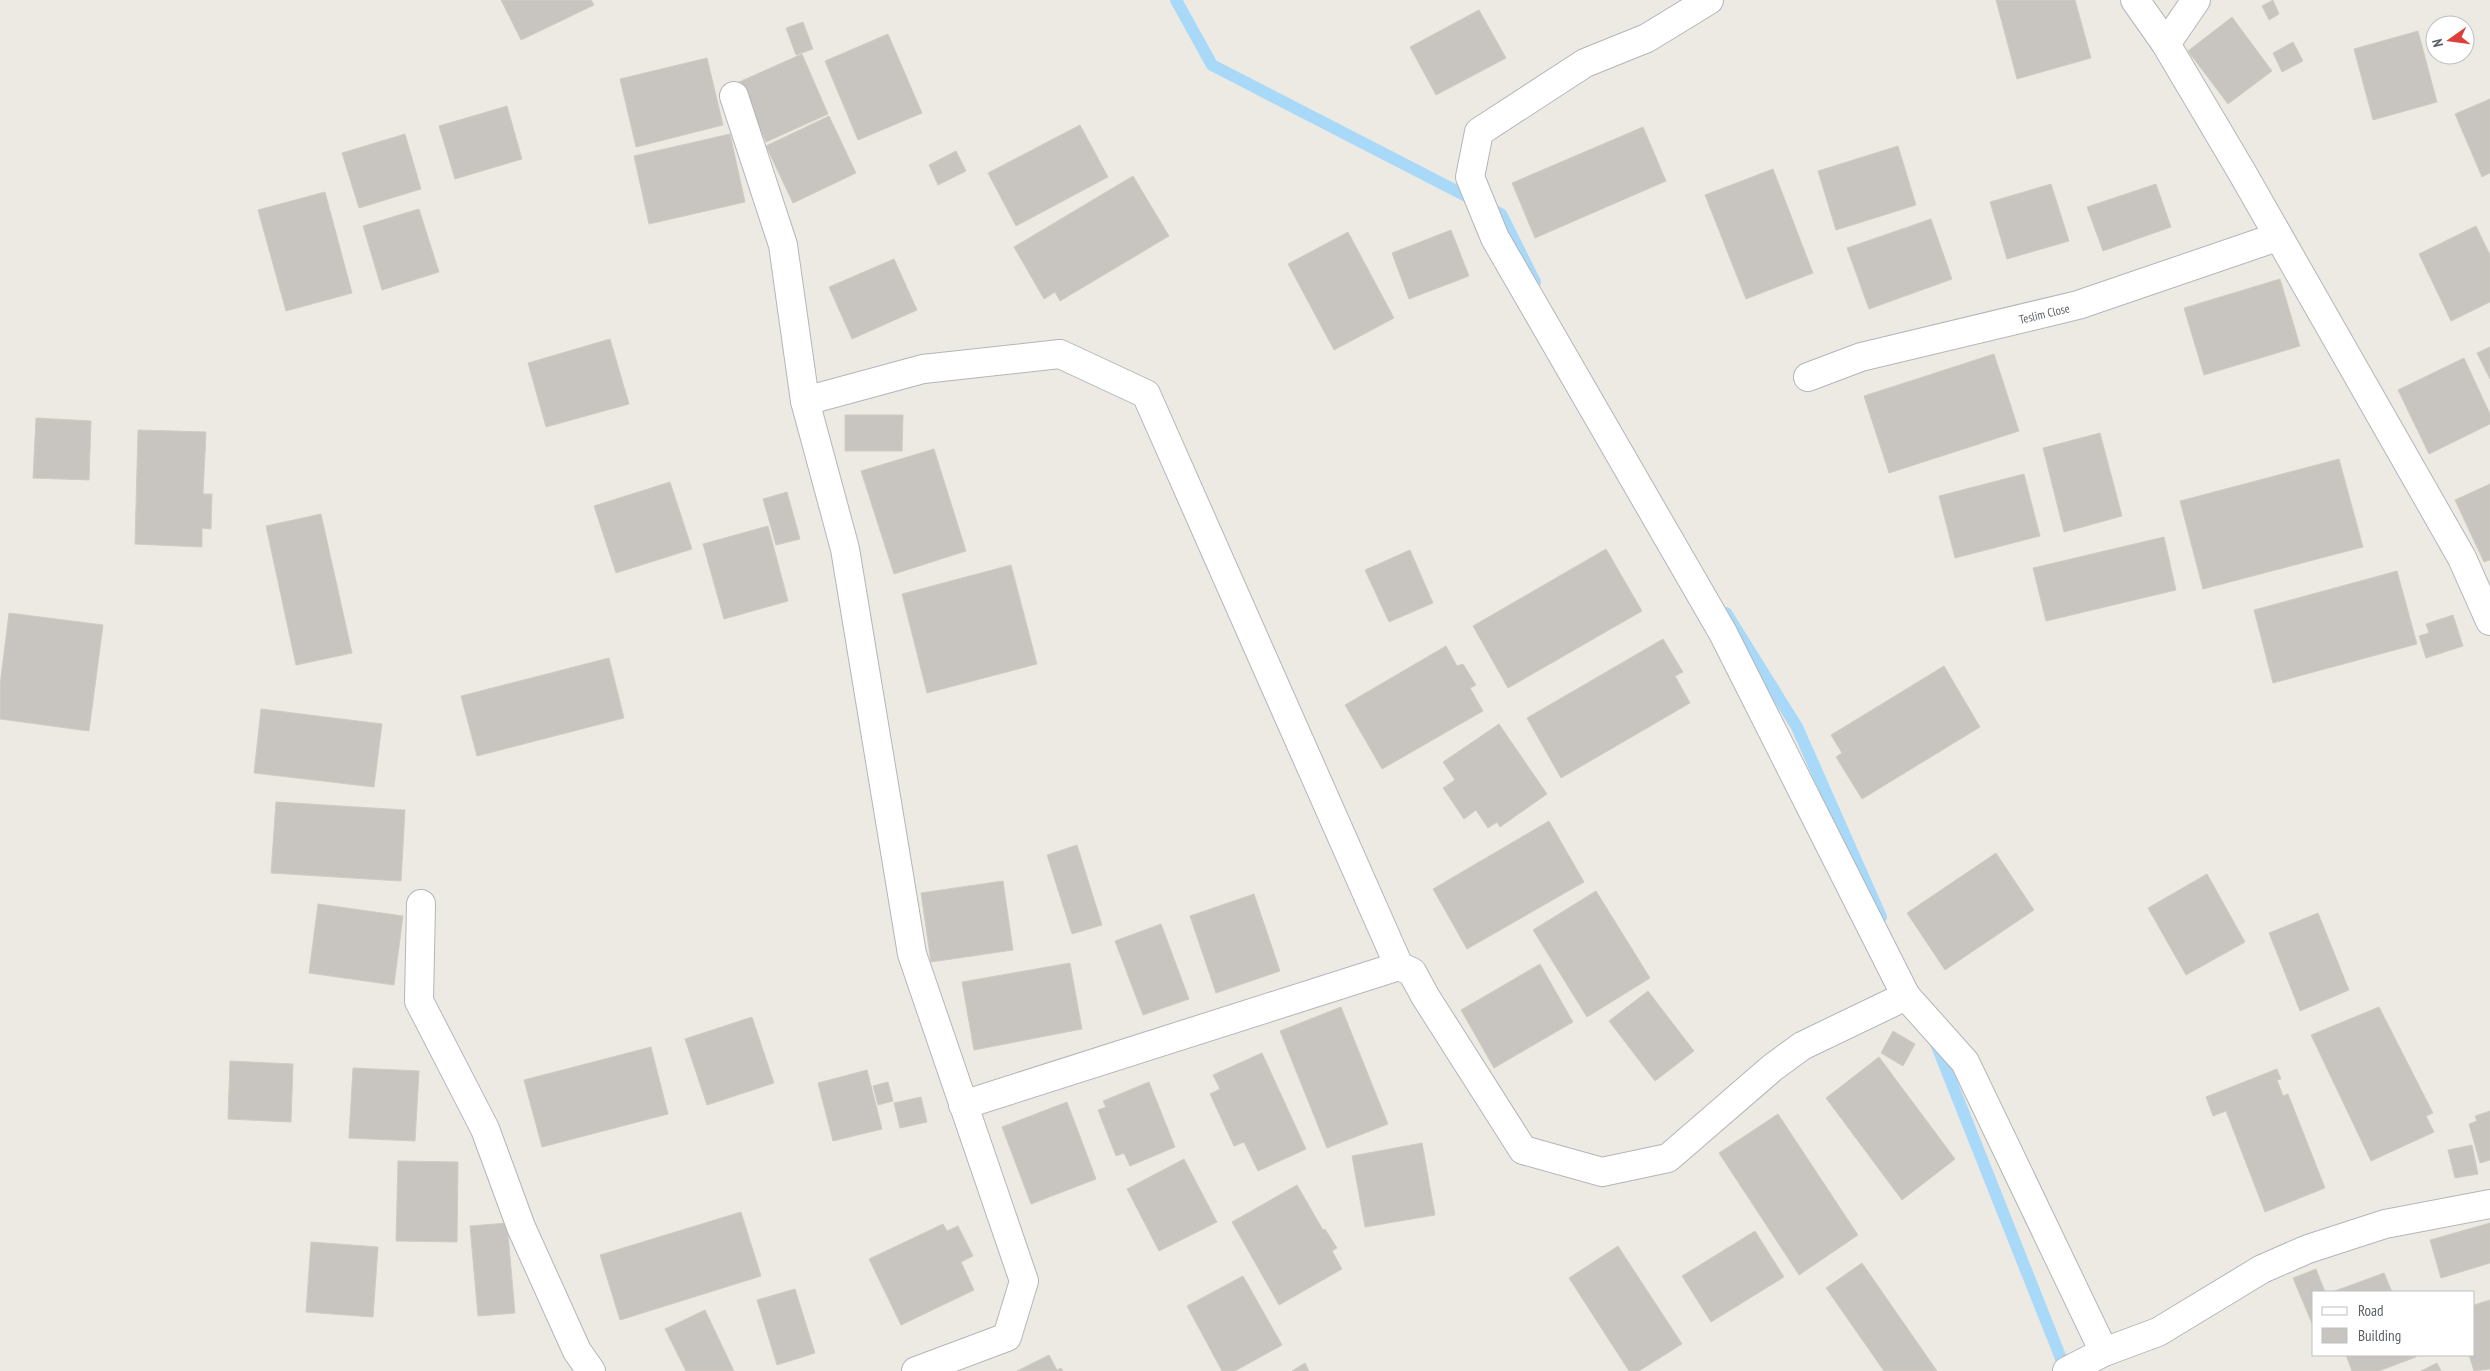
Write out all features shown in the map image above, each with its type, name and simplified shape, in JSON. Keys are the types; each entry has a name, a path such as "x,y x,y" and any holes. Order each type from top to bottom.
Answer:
{"street":[{"path":"1709,0 1647,38 1584,63 1479,132 1470,177 1495,238 1723,633 1906,996 1965,1062 2104,1352"},
{"path":"2135,0 2166,44 2243,174 2277,237 2462,558 2490,621"},
{"path":"2166,44 2196,0"},
{"path":"734,96 782,245 805,401 845,549 912,954 1024,1281 1007,1336 916,1371"},
{"name":"Teslim Close","path":"1808,377 1861,357 2078,305 2277,237"},
{"path":"805,401 923,369 1060,354 1146,394 1399,966 1412,972 1425,996 1523,1150 1602,1172 1668,1158 1772,1068 1802,1046 1906,996"},
{"path":"420,904 419,1001 485,1129 521,1227 577,1352 591,1371"},
{"path":"963,1105 1399,966"},
{"path":"2067,1371 2104,1352 2158,1332 2262,1269 2308,1249 2385,1224 2490,1204"}],"building":[{"path":"501,0 591,0 594,5 521,40"},
{"path":"1996,0 2075,0 2091,58 2017,79"},
{"path":"2273,0 2279,14 2269,20 2262,6"},
{"path":"1479,10 1506,58 1436,95 1410,47"},
{"path":"2232,17 2272,71 2228,104 2188,51"},
{"path":"803,22 813,49 796,55 786,28"},
{"path":"2418,31 2425,57 2425,65 2427,65 2437,102 2373,120 2354,49"},
{"path":"888,34 922,113 858,140 825,61"},
{"path":"2293,42 2303,61 2282,72 2273,53"},
{"path":"802,54 828,114 766,142 739,82"},
{"path":"707,58 723,125 636,147 620,79"},
{"path":"2490,99 2490,173 2482,177 2455,114"},
{"path":"507,106 522,159 455,179 439,126"},
{"path":"829,116 856,173 793,203 766,146"},
{"path":"1080,125 1108,177 1016,226 988,173"},
{"path":"1643,127 1666,181 1535,238 1512,183"},
{"path":"405,134 421,189 359,208 342,153"},
{"path":"730,134 745,202 649,224 634,156"},
{"path":"1898,146 1916,205 1836,230 1818,171"},
{"path":"956,151 966,171 938,185 929,165"},
{"path":"1773,169 1813,273 1746,299 1705,195"},
{"path":"1133,176 1169,236 1060,301 1055,292 1044,299 1014,247"},
{"path":"2051,184 2069,241 2007,259 1990,202"},
{"path":"2156,184 2171,227 2103,251 2087,207"},
{"path":"325,192 352,293 286,311 258,210"},
{"path":"419,209 439,272 382,290 363,226"},
{"path":"1931,219 1952,279 1869,309 1847,248"},
{"path":"2476,226 2490,255 2490,302 2451,321 2419,254"},
{"path":"1451,230 1469,276 1409,299 1392,253"},
{"path":"1348,232 1394,318 1334,350 1288,264"},
{"path":"894,259 917,310 852,339 829,287"},
{"path":"2280,279 2300,346 2204,375 2184,308"},
{"path":"610,339 629,404 546,427 528,363"},
{"path":"2490,347 2490,379 2477,353"},
{"path":"1994,354 2019,431 1889,473 1864,396"},
{"path":"2464,358 2490,414 2490,424 2429,454 2398,390"},
{"path":"845,415 903,415 902,451 845,451"},
{"path":"36,418 91,421 89,480 33,478"},
{"path":"138,430 206,432 203,494 212,494 211,529 202,528 202,547 135,544"},
{"path":"2100,433 2122,516 2064,532 2043,448"},
{"path":"934,449 966,551 894,574 861,471"},
{"path":"2339,459 2363,547 2203,589 2180,501"},
{"path":"2024,474 2040,536 1955,558 1939,496"},
{"path":"670,482 692,549 616,573 594,506"},
{"path":"2490,484 2490,560 2484,562 2455,500"},
{"path":"787,492 800,539 776,545 763,499"},
{"path":"321,514 352,653 296,665 266,526"},
{"path":"768,526 788,601 724,619 703,544"},
{"path":"2164,537 2176,590 2046,621 2033,568"},
{"path":"1606,549 1642,611 1508,688 1473,626"},
{"path":"1410,550 1433,603 1389,622 1365,570"},
{"path":"1011,565 1037,664 927,693 902,594"},
{"path":"2397,571 2417,644 2273,683 2254,610"},
{"path":"9,613 103,625 89,731 0,719 0,685"},
{"path":"2453,615 2463,646 2426,658 2419,636 2429,633 2426,624"},
{"path":"1663,639 1683,672 1675,676 1690,703 1561,778 1527,718"},
{"path":"1446,646 1457,666 1463,664 1476,685 1470,688 1483,711 1382,769 1345,705"},
{"path":"609,658 624,718 477,756 461,696"},
{"path":"1944,666 1980,727 1862,799 1836,757 1842,753 1831,735"},
{"path":"261,709 382,724 374,787 254,773"},
{"path":"1499,724 1547,794 1500,827 1497,822 1488,828 1476,810 1464,819 1443,788 1455,780 1443,762"},
{"path":"276,802 405,810 401,881 271,873"},
{"path":"1549,821 1584,882 1467,949 1433,889"},
{"path":"1077,845 1102,925 1072,934 1047,855"},
{"path":"1996,853 2034,910 1945,970 1907,913"},
{"path":"2207,874 2245,942 2186,975 2148,908"},
{"path":"1003,881 1013,950 931,962 921,893"},
{"path":"1596,891 1650,978 1587,1017 1533,930"},
{"path":"1254,894 1280,971 1216,993 1190,916"},
{"path":"318,904 403,916 394,985 309,973"},
{"path":"2318,913 2349,990 2300,1011 2269,933"},
{"path":"1161,924 1189,999 1143,1015 1115,941"},
{"path":"1070,963 1082,1029 974,1050 962,982"},
{"path":"1540,964 1573,1022 1494,1068 1461,1010"},
{"path":"1648,991 1694,1051 1655,1081 1609,1021"},
{"path":"1341,1007 1388,1124 1327,1148 1280,1031"},
{"path":"2379,1007 2433,1113 2426,1116 2434,1132 2371,1161 2311,1035"},
{"path":"752,1017 774,1083 707,1105 685,1039"},
{"path":"1893,1031 1915,1044 1903,1066 1881,1053"},
{"path":"651,1047 668,1114 542,1147 524,1080"},
{"path":"1262,1053 1306,1149 1258,1171 1244,1142 1234,1146 1210,1094 1220,1089 1213,1075"},
{"path":"1879,1057 1955,1159 1902,1200 1826,1098"},
{"path":"230,1061 293,1064 291,1122 228,1119"},
{"path":"353,1068 419,1071 415,1141 349,1138"},
{"path":"2277,1069 2281,1079 2277,1080 2283,1096 2288,1094 2325,1188 2265,1212 2226,1111 2213,1116 2206,1097"},
{"path":"867,1070 882,1129 833,1141 818,1083"},
{"path":"888,1082 893,1101 878,1105 873,1086"},
{"path":"1149,1082 1175,1147 1130,1166 1124,1153 1116,1156 1098,1110 1106,1107 1103,1101"},
{"path":"921,1097 927,1122 900,1128 894,1103"},
{"path":"1067,1102 1096,1179 1031,1204 1002,1127"},
{"path":"2490,1111 2490,1160 2480,1163 2469,1124 2477,1121 2475,1116"},
{"path":"1778,1114 1858,1235 1799,1275 1719,1153"},
{"path":"1422,1143 1435,1215 1365,1227 1352,1156"},
{"path":"2472,1145 2478,1174 2455,1178 2448,1150"},
{"path":"1184,1159 1217,1222 1159,1251 1127,1189"},
{"path":"398,1161 458,1162 457,1242 396,1241"},
{"path":"1297,1185 1323,1230 1325,1229 1337,1248 1332,1251 1342,1269 1279,1305 1232,1222"},
{"path":"741,1212 761,1276 620,1320 600,1255"},
{"path":"507,1223 515,1313 478,1316 470,1226"},
{"path":"2490,1223 2490,1263 2441,1278 2430,1240"},
{"path":"943,1224 947,1231 958,1226 973,1256 961,1262 974,1290 901,1325 869,1259"},
{"path":"1755,1231 1784,1277 1711,1322 1682,1276"},
{"path":"311,1242 378,1247 373,1317 306,1312"},
{"path":"1618,1246 1682,1344 1639,1371 1629,1371 1569,1278"},
{"path":"1862,1263 1937,1371 1884,1371 1826,1288"},
{"path":"2316,1269 2325,1291 2312,1291 2312,1324 2293,1278"},
{"path":"2384,1273 2392,1291 2335,1291"},
{"path":"1243,1276 1282,1345 1235,1371 1222,1371 1187,1306"},
{"path":"795,1289 815,1353 777,1365 757,1300"},
{"path":"2490,1300 2490,1369 2474,1371 2469,1356 2475,1356 2475,1305"},
{"path":"705,1310 734,1371 686,1371 665,1329"},
{"path":"1049,1355 1057,1370 1061,1368 1063,1371 1017,1371"},
{"path":"2346,1356 2416,1357 2379,1371 2352,1371"},
{"path":"1305,1363 1309,1371 1292,1371"},
{"path":"2437,1363 2441,1371 2421,1371"}],"waterway":[{"path":"1176,0 1212,65 1501,214 1535,282"},
{"path":"1726,613 1797,727 1881,917"},
{"path":"1935,1041 2066,1371"}]}
